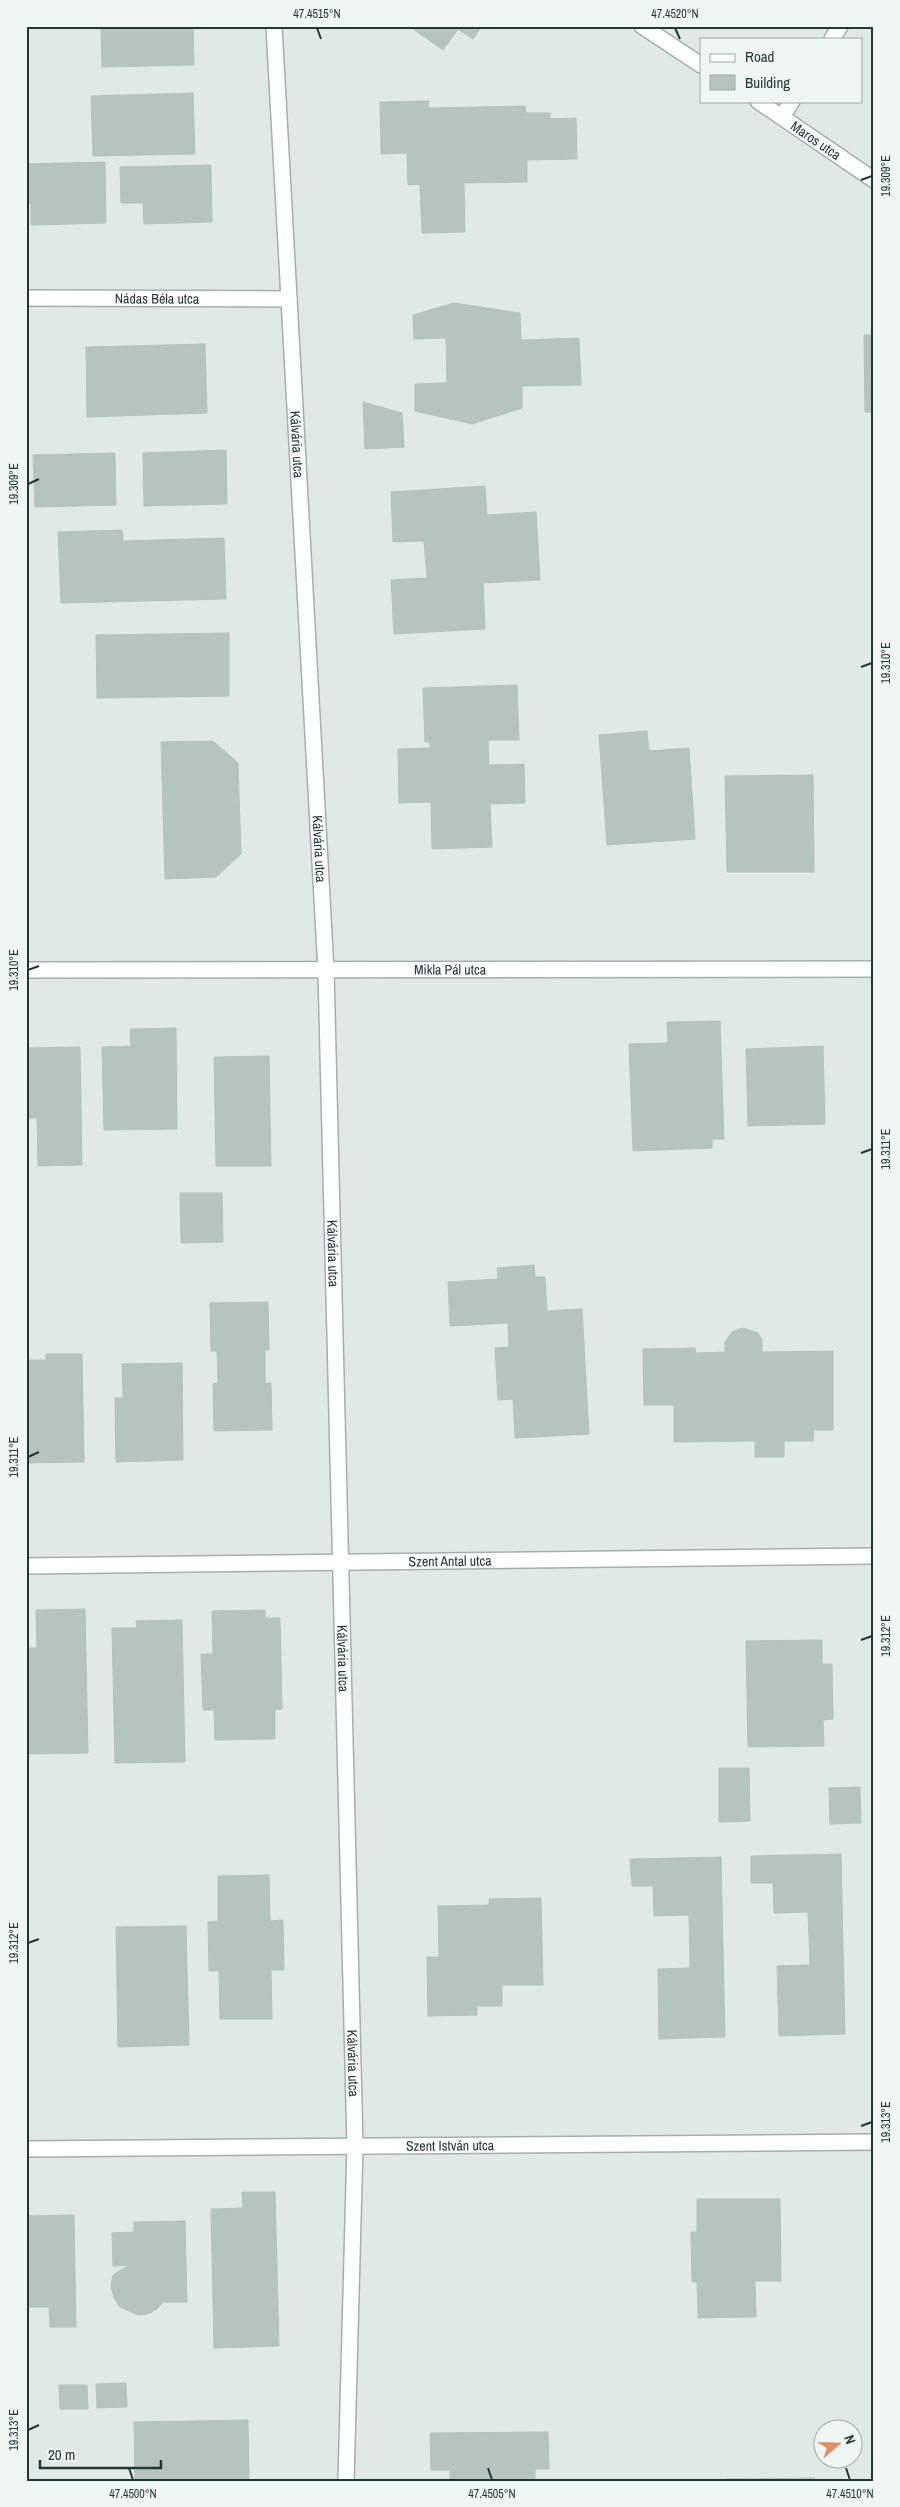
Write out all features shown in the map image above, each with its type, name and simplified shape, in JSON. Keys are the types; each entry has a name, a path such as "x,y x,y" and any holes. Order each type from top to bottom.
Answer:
{"street":[{"name":"Kálvária utca","path":"274,26 326,971 355,2146 346,2481"},
{"path":"642,26 700,64"},
{"path":"833,38 840,26"},
{"name":"Maros utca","path":"760,102 874,180"},
{"path":"782,117 791,102"},
{"name":"Nádas Béla utca","path":"26,298 289,299"},
{"name":"Mikla Pál utca","path":"26,970 874,969"},
{"name":"Szent Antal utca","path":"26,1566 874,1556"},
{"name":"Szent István utca","path":"26,2149 874,2142"}],"building":[{"path":"101,26 193,26 194,65 102,67"},
{"path":"409,26 482,26 473,39 458,29 443,50"},
{"path":"193,93 195,154 93,156 91,96"},
{"path":"429,101 428,108 525,106 526,113 550,113 550,119 576,118 577,159 527,160 527,182 464,183 465,232 422,233 420,184 408,185 407,153 381,154 380,102"},
{"path":"105,162 106,223 31,225 31,203 26,203 26,164"},
{"path":"211,165 212,222 144,224 143,203 121,203 120,167"},
{"path":"454,303 520,313 521,340 579,338 581,385 522,386 522,408 472,424 415,411 415,384 447,383 446,338 414,339 413,315"},
{"path":"864,335 874,335 874,412 865,412"},
{"path":"205,344 207,413 87,417 86,347"},
{"path":"363,402 402,413 404,447 365,449"},
{"path":"226,450 227,504 144,506 143,453"},
{"path":"115,453 116,505 35,507 33,455"},
{"path":"485,486 487,515 536,512 540,580 483,583 485,629 394,634 391,580 427,578 424,541 393,542 391,492"},
{"path":"122,530 123,541 224,538 226,599 61,603 58,532"},
{"path":"229,633 229,696 97,698 96,635"},
{"path":"517,685 519,740 488,740 489,765 524,764 525,803 490,804 492,847 432,849 431,802 399,803 398,749 430,748 430,742 425,742 423,688"},
{"path":"647,731 649,751 689,748 695,839 607,845 599,735"},
{"path":"213,741 238,763 241,854 216,877 165,879 161,742"},
{"path":"813,775 814,872 727,872 725,776"},
{"path":"720,1021 724,1139 712,1139 712,1148 633,1151 629,1044 668,1043 667,1022"},
{"path":"176,1028 177,1129 104,1130 102,1047 131,1046 130,1029"},
{"path":"823,1046 825,1124 748,1126 746,1049"},
{"path":"80,1047 82,1165 38,1166 37,1118 26,1118 26,1048"},
{"path":"269,1056 271,1166 216,1166 214,1057"},
{"path":"180,1193 222,1193 223,1242 181,1243"},
{"path":"534,1265 535,1277 545,1277 547,1311 582,1309 589,1434 515,1438 513,1399 498,1400 495,1348 509,1347 508,1323 450,1326 448,1282 498,1279 497,1268"},
{"path":"268,1302 269,1350 265,1350 265,1383 271,1383 272,1430 214,1431 213,1384 218,1383 217,1351 211,1351 210,1303"},
{"path":"743,1328 758,1333 762,1340 762,1352 833,1351 833,1430 814,1430 813,1441 784,1441 784,1457 755,1457 755,1441 674,1442 674,1405 644,1405 643,1349 695,1348 696,1353 725,1352 725,1342 732,1332"},
{"path":"46,1354 82,1354 84,1462 26,1463 26,1360 46,1360"},
{"path":"182,1363 183,1460 116,1462 115,1398 123,1398 122,1364"},
{"path":"85,1609 88,1753 26,1754 26,1648 37,1648 36,1610"},
{"path":"265,1610 265,1618 280,1618 282,1709 275,1710 275,1739 215,1740 214,1710 203,1710 201,1654 213,1654 212,1611"},
{"path":"182,1620 185,1762 115,1763 112,1628 137,1628 136,1621"},
{"path":"822,1640 822,1664 832,1664 833,1719 823,1720 824,1746 748,1747 746,1641"},
{"path":"719,1768 749,1768 750,1821 719,1822"},
{"path":"860,1787 861,1823 830,1824 829,1788"},
{"path":"841,1854 845,2034 779,2036 777,1966 810,1965 808,1912 774,1913 773,1883 751,1883 751,1856"},
{"path":"721,1857 725,2037 659,2039 658,1969 690,1968 689,1915 654,1916 653,1886 632,1886 630,1859"},
{"path":"269,1875 270,1921 283,1920 284,1970 271,1970 272,2019 220,2019 219,1971 209,1971 208,1922 218,1921 218,1876"},
{"path":"541,1898 543,1985 502,1985 502,2006 477,2006 477,2015 428,2016 427,1957 439,1957 438,1906 489,1905 489,1899"},
{"path":"186,1926 189,2045 118,2047 116,1927"},
{"path":"242,2192 275,2192 279,2346 214,2348 211,2209 243,2208"},
{"path":"697,2199 780,2199 781,2281 755,2281 756,2317 698,2318 697,2282 692,2282 691,2232 697,2232"},
{"path":"74,2215 76,2327 50,2327 49,2307 26,2307 26,2216"},
{"path":"185,2221 187,2302 163,2302 157,2309 148,2314 138,2315 120,2307 114,2298 111,2286 113,2275 129,2265 113,2266 112,2233 134,2232 134,2222"},
{"path":"126,2383 127,2407 97,2408 96,2384"},
{"path":"59,2385 87,2385 88,2409 60,2409"},
{"path":"248,2420 249,2481 135,2481 134,2422"},
{"path":"548,2432 549,2469 535,2469 535,2481 450,2481 450,2470 431,2470 430,2433"},
{"path":"815,2478 815,2481 727,2479"}]}
